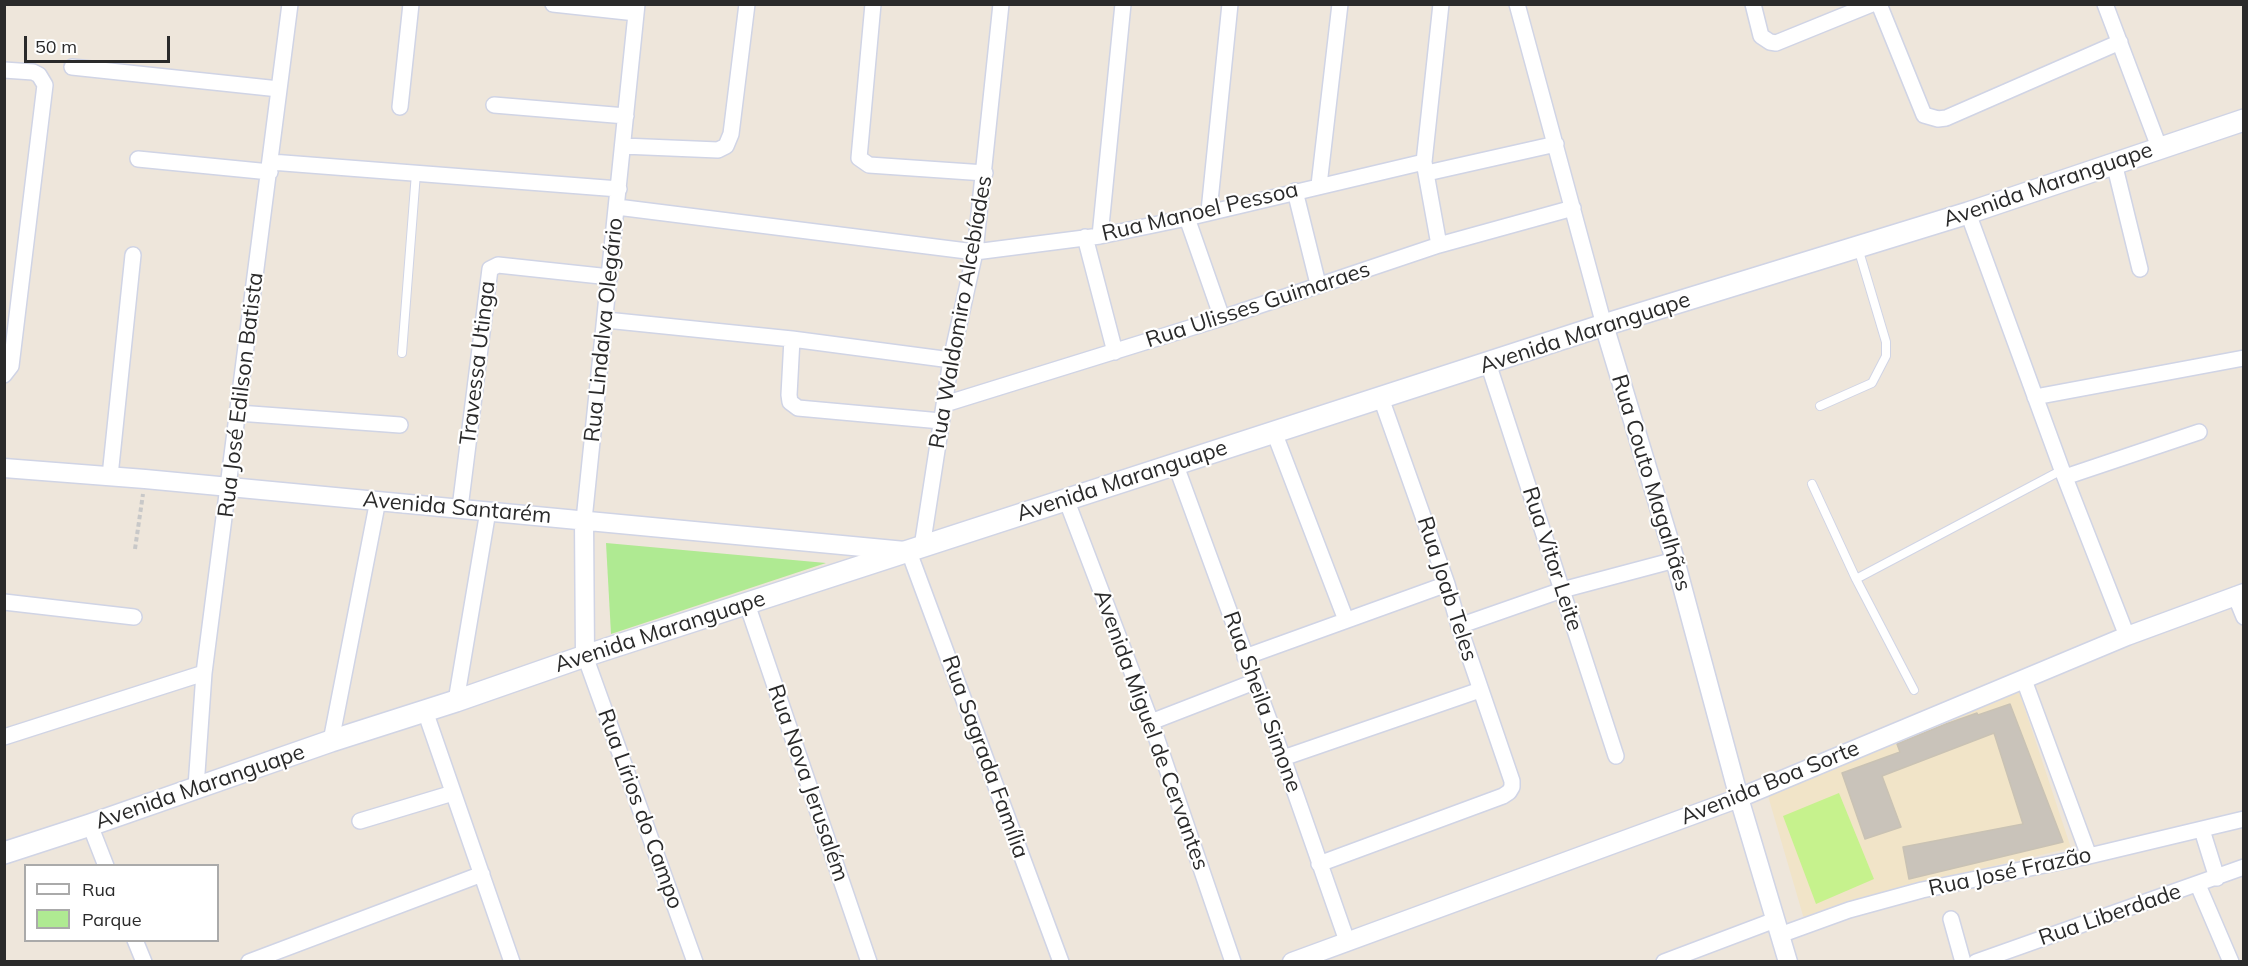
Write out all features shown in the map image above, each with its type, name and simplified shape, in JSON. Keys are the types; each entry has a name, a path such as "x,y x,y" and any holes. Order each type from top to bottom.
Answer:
{"main road":[{"name":"Avenida Maranguape","path":"4,853 585,656 1604,325 1858,249 2244,120"}],"street":[{"name":"Rua José Edilson Batista","path":"196,787 204,673 230,488 290,4"},
{"path":"400,107 411,4"},
{"path":"553,4 637,9"},
{"path":"623,146 717,150 726,146 731,134 747,4"},
{"path":"873,4 859,158 869,165 985,173"},
{"name":"Rua Waldomiro Alcebíades","path":"915,549 945,404 951,360 975,252 1001,4"},
{"path":"1115,352 1093,236 1123,4"},
{"path":"1209,211 1230,4"},
{"path":"1319,185 1340,4"},
{"path":"1439,245 1425,167 1441,4"},
{"name":"Rua Couto Magalhães","path":"1517,4 1604,325 1675,560 1739,798 1788,962"},
{"path":"1753,4 1761,36 1776,43 1872,4"},
{"path":"1879,4 1924,115 1938,119 1946,118 2120,42"},
{"path":"2105,4 2159,147"},
{"name":"Rua Lindalva Olegário","path":"585,656 584,520 637,9"},
{"path":"72,67 279,89"},
{"path":"4,70 33,72 39,75 45,85 11,366 4,375"},
{"path":"494,105 626,116"},
{"name":"Rua Manoel Pessoa","path":"617,207 975,252 1093,236 1187,218 1319,185 1556,144"},
{"path":"138,159 416,173 619,189"},
{"path":"2114,163 2140,269"},
{"path":"1295,191 1318,284"},
{"name":"Rua Ulisses Guimaraes","path":"945,404 1222,318 1439,245 1573,208"},
{"path":"1968,213 2063,474 2127,636"},
{"path":"1187,218 1222,318"},
{"path":"110,476 133,255"},
{"name":"Travessa Utinga","path":"460,508 478,351 489,273 492,267 498,265 610,277"},
{"path":"606,320 792,339 951,360"},
{"path":"792,339 789,395 790,402 798,408 941,421"},
{"path":"2035,397 2244,358"},
{"name":"Rua Vitor Leite","path":"1488,363 1616,756"},
{"name":"Rua Joab Teles","path":"1319,864 1503,796 1509,792 1512,781 1480,690 1447,584 1381,398"},
{"path":"238,413 400,425"},
{"path":"1274,432 1346,620"},
{"path":"2063,474 2199,432"},
{"name":"Rua Sheila Simone","path":"1175,463 1347,941"},
{"name":"Avenida Santarém","path":"4,468 915,549"},
{"name":"Avenida Miguel de Cervantes","path":"1066,499 1151,722 1233,962"},
{"path":"331,741 378,500"},
{"path":"456,701 488,511"},
{"name":"Rua Sagrada Família","path":"915,549 1061,962"},
{"path":"1459,626 1562,590 1675,560"},
{"path":"1245,657 1447,584"},
{"path":"2240,594 2244,617"},
{"name":"Avenida Boa Sorte","path":"1292,962 1739,798 2127,636 2240,594"},
{"path":"4,602 134,617"},
{"name":"Rua Nova Jerusalém","path":"747,604 869,962"},
{"name":"Rua Lírios do Campo","path":"585,656 694,962"},
{"path":"4,737 204,673"},
{"path":"2024,680 2089,856"},
{"path":"1151,722 1254,682"},
{"path":"1283,758 1480,690"},
{"path":"425,711 512,962"},
{"path":"360,821 453,793"},
{"name":"Rua José Frazão","path":"1664,962 1778,927 1922,890 2089,856 2244,819"},
{"path":"90,825 105,864"},
{"path":"2202,830 2217,878"},
{"name":"Rua Liberdade","path":"1984,960 2244,867"},
{"path":"249,962 482,874"},
{"path":"2198,885 2231,962"},
{"path":"1951,919 1963,962"},
{"path":"136,942 144,962"}],"lane":[{"path":"402,353 416,173"},
{"path":"1820,406 1872,383 1886,356 1886,342 1858,249"},
{"path":"1856,579 2063,474"},
{"path":"1812,484 1856,579 1914,690"}],"path":[{"path":"135,549 145,479"}],"shaded area":[{"path":"2019,691 2071,848 1903,887 1804,919 1766,789"}],"green space":[{"path":"606,543 826,563 611,634"},
{"path":"1839,793 1874,879 1816,904 1783,816"}],"building":[{"path":"2010,704 2063,842 1909,879 1903,847 2023,824 1994,733 1882,776 1901,827 1865,839 1842,773 1900,752 1897,744 1977,713 1978,715"}]}
